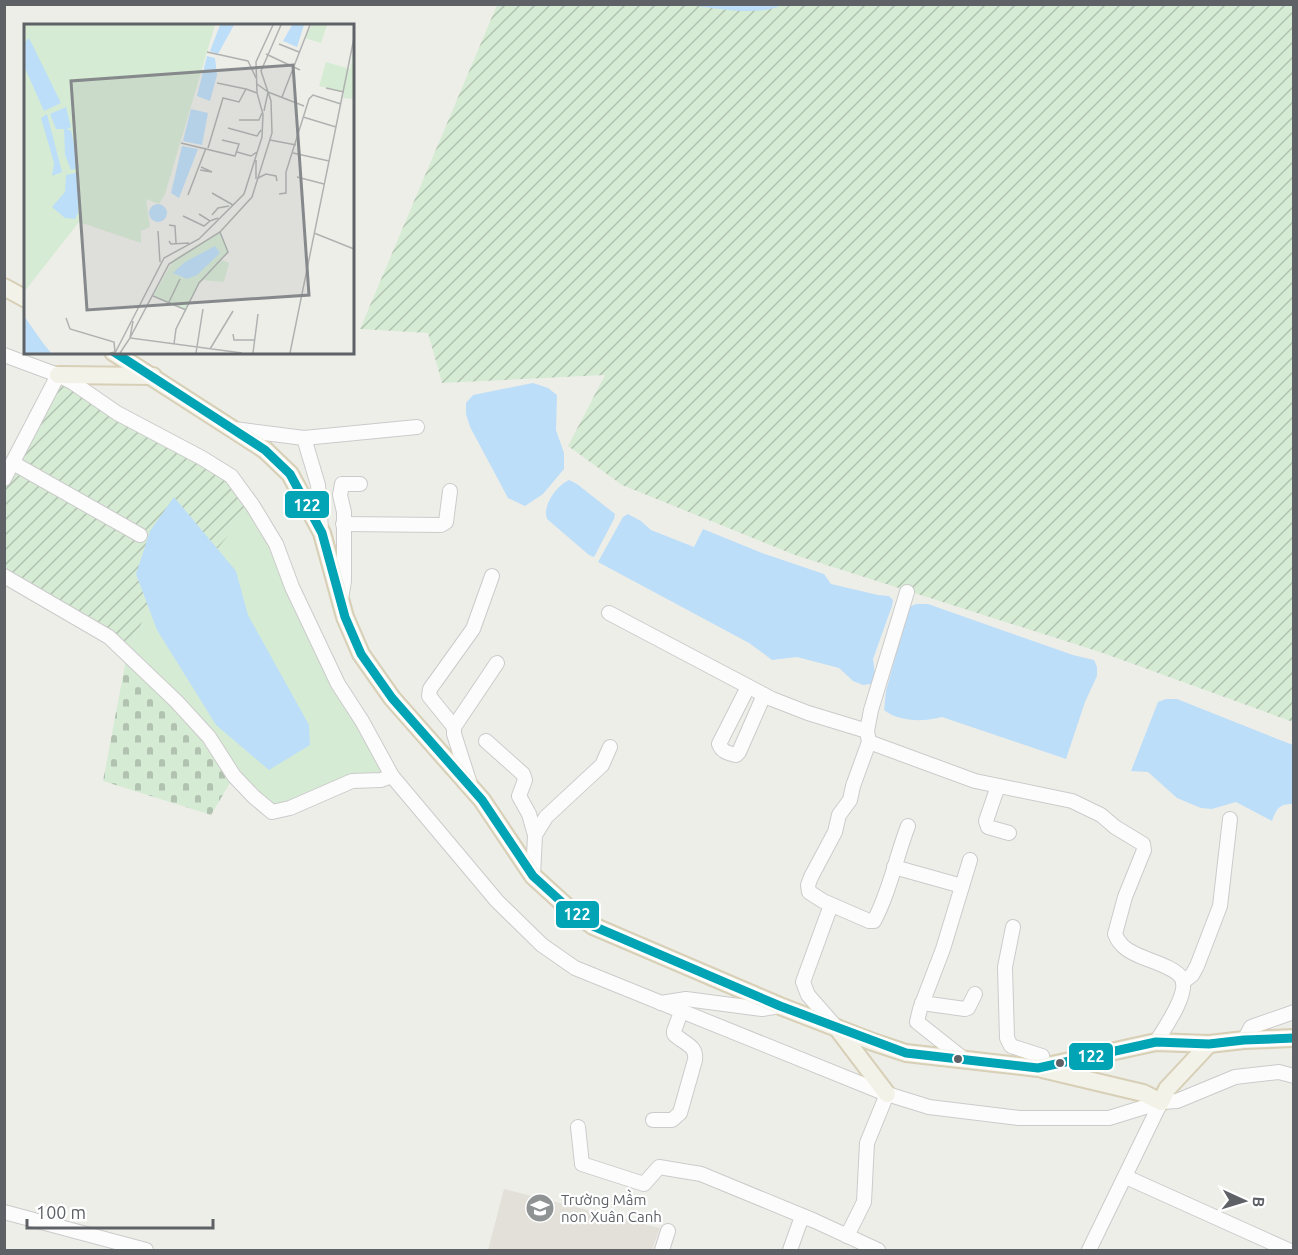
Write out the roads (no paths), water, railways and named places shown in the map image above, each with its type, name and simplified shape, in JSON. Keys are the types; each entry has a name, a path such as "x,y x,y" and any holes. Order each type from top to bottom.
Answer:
{"main road":[{"path":"4,287 24,298"},
{"path":"116,354 265,450 290,474 322,533 345,617 367,663 392,698 472,789 533,876 566,906 593,926 780,1006 906,1053 1038,1068 1143,1093 1161,1102 1167,1089 1209,1044"},
{"path":"58,375 153,376"},
{"path":"836,1028 887,1094"},
{"path":"1038,1068 1156,1042 1209,1044 1293,1038"}],"street":[{"path":"4,355 58,375 117,413 231,476 276,544 292,587 338,684 362,721 392,776 497,901 542,945 575,968 887,1094 929,1107 1019,1118 1109,1118 1161,1102 1178,1101 1235,1077 1279,1072 1293,1076"},
{"path":"4,479 58,375"},
{"path":"232,428 304,438 417,427"},
{"path":"304,438 318,485 322,533"},
{"path":"13,463 140,535"},
{"path":"340,601 344,581 340,495 342,484 360,484"},
{"path":"343,524 441,525 446,522 450,491"},
{"path":"4,576 109,637 177,702 209,737 234,776 272,812 290,808 352,781 381,780 392,776"},
{"path":"454,727 429,696 430,689 473,629 492,576"},
{"path":"907,592 871,710 868,736 850,800 839,815 835,831 808,885 809,892 831,905 874,921 891,883 908,826"},
{"path":"609,613 764,695 868,736 942,770 998,786 1072,801 1101,815 1115,827 1143,844 1144,852 1125,897 1115,934 1122,946 1172,971 1182,977 1184,982"},
{"path":"472,789 454,734 454,727 497,663"},
{"path":"748,687 719,744 721,749 728,753 736,755 739,752 764,695"},
{"path":"486,741 523,774 525,780 519,796 530,814 535,835 533,876"},
{"path":"535,835 546,817 602,765 610,747"},
{"path":"998,786 986,821 988,827 1009,833"},
{"path":"1156,1042 1173,1015 1184,982 1197,966 1220,906 1230,819"},
{"path":"964,1060 917,1022 943,949 970,860"},
{"path":"894,867 962,886"},
{"path":"831,905 803,982 808,995 836,1028"},
{"path":"1013,927 1005,967 1007,1038 1011,1046 1042,1056 1043,1061 1038,1068"},
{"path":"922,1003 968,1008 975,994"},
{"path":"660,1003 686,999 762,1009 780,1006"},
{"path":"653,1120 672,1120 680,1113 695,1060 694,1048 674,1034 681,1012"},
{"path":"1244,1040 1251,1028 1293,1012"},
{"path":"847,1236 864,1202 867,1143 887,1094"},
{"path":"1089,1251 1161,1102"},
{"path":"578,1127 582,1164 644,1184 659,1167 701,1174 805,1217 878,1251"},
{"path":"1126,1177 1288,1250 1293,1239"},
{"path":"4,1212 146,1251"},
{"path":"790,1251 800,1222 805,1217"},
{"path":"662,1251 668,1231"}],"water":[{"path":"690,5 781,5 773,9 750,11"},
{"path":"533,383 548,388 557,395 556,430 564,453 564,469 543,494 525,506 508,498 470,427 466,414 466,403 473,395"},
{"path":"569,480 615,514 594,557 547,519 546,508 551,497"},
{"path":"174,497 236,571 248,615 309,725 310,745 269,770 216,725 157,630 136,574 150,531"},
{"path":"628,514 651,530 694,547 703,529 762,553 824,574 831,584 889,596 893,600 892,606 873,659 875,675 871,684 863,685 853,681 839,668 797,657 772,660 749,643 598,562 623,517"},
{"path":"916,604 928,604 1073,655 1094,660 1097,676 1085,702 1066,759 942,717 912,720 897,717 884,710 886,691 909,607"},
{"path":"1177,699 1293,745 1293,804 1279,808 1272,821 1236,802 1212,809 1201,808 1177,798 1148,772 1131,771 1158,702"}],"place":[{"name":"Trường Mầm non Xuân Canh","path":"540,1208"}]}
